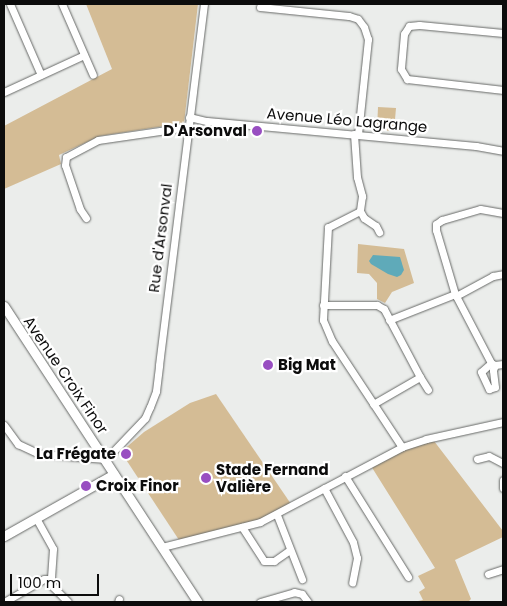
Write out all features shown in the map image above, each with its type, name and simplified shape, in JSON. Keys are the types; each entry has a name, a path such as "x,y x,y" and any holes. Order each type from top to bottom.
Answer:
{"main road":[{"name":"Avenue Croix Finor","path":"4,306 198,602"},
{"path":"4,536 114,474"}],"street":[{"path":"10,4 41,75"},
{"path":"62,4 93,74"},
{"name":"Rue d'Arsonval","path":"106,459 145,418 156,391 187,127 204,4"},
{"path":"260,7 349,16 358,20 364,27 368,39 356,134 356,177 362,196 360,211 364,218 376,226 379,232"},
{"path":"503,34 419,25 409,26 404,34 401,69 407,79 503,90"},
{"path":"4,92 84,54"},
{"name":"Avenue Léo Lagrange","path":"189,117 207,121 476,146 503,151"},
{"path":"86,218 80,209 65,166 66,157 98,140 187,127"},
{"path":"503,213 480,209 442,220 436,224 436,230 456,295 493,364 503,364"},
{"path":"360,211 328,227 323,305 324,320 332,341 402,446"},
{"path":"389,320 456,295 493,276 503,274"},
{"path":"323,305 377,305 384,309 428,390"},
{"path":"374,404 420,377"},
{"path":"162,548 276,515 402,446 503,422"},
{"path":"4,425 18,444 39,454 106,459"},
{"path":"477,459 489,456 503,463"},
{"path":"346,476 408,577"},
{"path":"503,480 503,488"},
{"path":"324,488 352,542 357,558 352,583"},
{"path":"276,515 302,579"},
{"path":"36,518 53,549 51,579 53,587 68,602"},
{"path":"242,526 264,561 274,561 290,550"},
{"path":"488,574 503,569"},
{"path":"4,602 44,579 51,579"},
{"path":"260,602 294,592 302,594 308,602"}],"shaded area":[{"path":"86,4 198,4 184,123 100,136 59,155 61,164 4,189 4,126 112,69"},
{"path":"378,107 396,108 394,131 377,130"},
{"path":"358,244 404,249 414,283 392,292 385,303 377,299 377,283 369,274 357,273"},
{"name":"Stade Fernand Valière","path":"216,394 291,504 259,520 179,540 121,452 144,432 190,403"},
{"path":"434,441 503,531 503,537 455,560 471,599 468,602 413,602 423,600 419,592 425,588 418,576 435,568 371,466 403,450"}],"water":[{"path":"373,255 400,257 404,270 397,277 388,274 371,264 369,261"}],"place":[{"name":"D'Arsonval","path":"257,131"},
{"name":"Big Mat","path":"268,365"},
{"name":"La Frégate","path":"126,454"},
{"name":"Stade Fernand Valière","path":"206,478"},
{"name":"Croix Finor","path":"86,486"}]}
